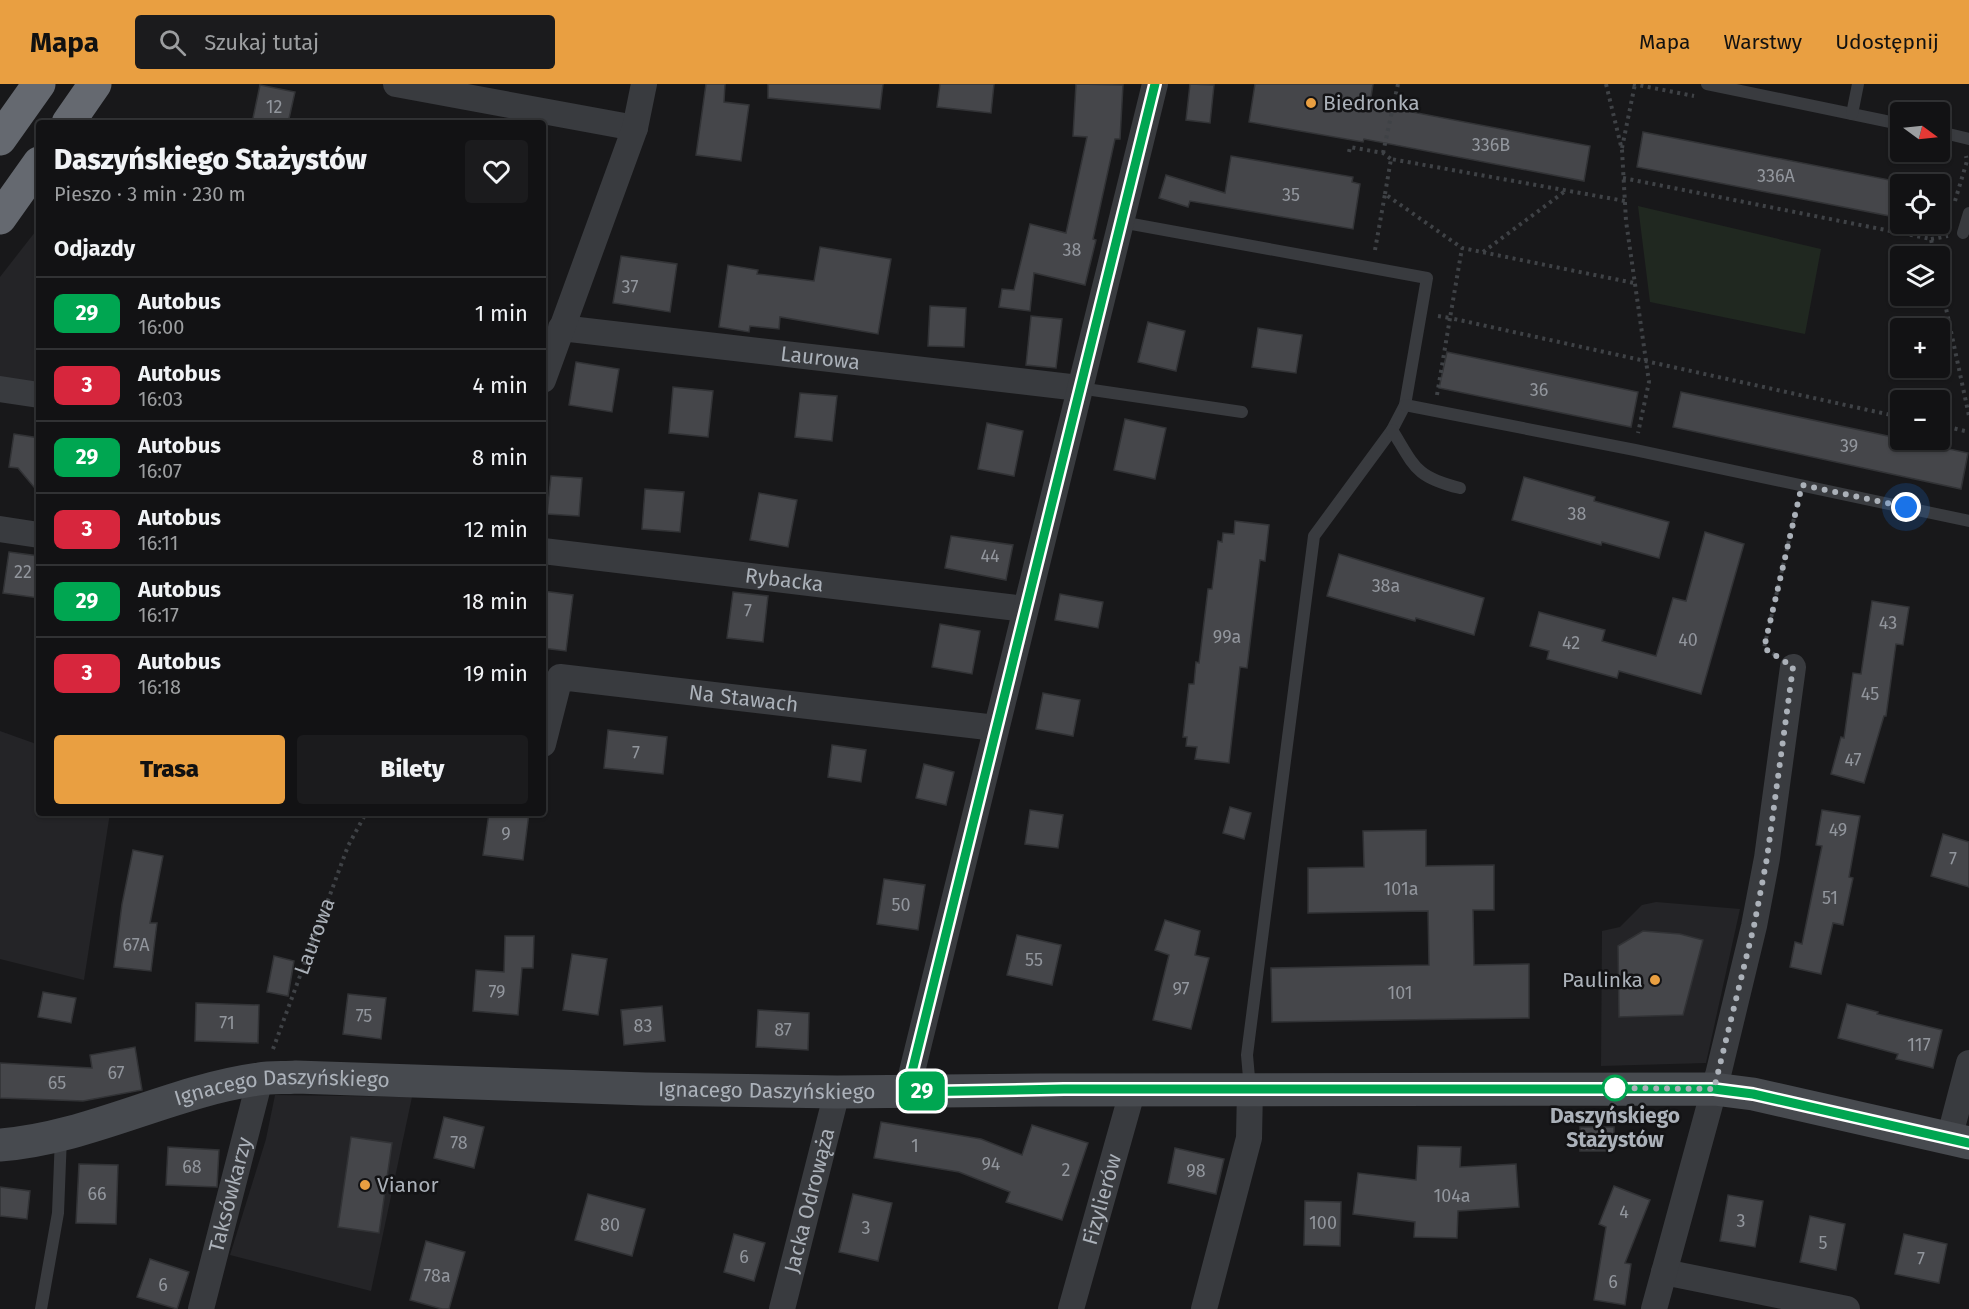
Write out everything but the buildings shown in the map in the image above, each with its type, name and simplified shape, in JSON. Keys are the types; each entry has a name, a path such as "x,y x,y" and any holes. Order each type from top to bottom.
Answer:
{"highway":[{"path":"0,139 39,84"},
{"path":"70,120 95,84"},
{"path":"0,218 36,167"}],"street":[{"path":"396,84 635,128"},
{"path":"546,371 635,128 644,84"},
{"path":"907,1092 1155,84"},
{"name":"Laurowa","path":"561,328 1079,388"},
{"path":"0,389 36,395"},
{"path":"0,529 36,535"},
{"name":"Rybacka","path":"546,551 1025,609"},
{"path":"1654,1309 1714,1089 1754,926 1765,870 1793,667"},
{"name":"Na Stawach","path":"546,732 560,677 996,728"},
{"path":"1959,1141 1969,1063"},
{"name":"Ignacego Daszyńskiego","path":"0,1145 61,1135 221,1087 266,1066 296,1077 645,1089 907,1092 1133,1089 1714,1089 1753,1094 1959,1141"},
{"name":"Taksówkarzy","path":"201,1309 266,1066"},
{"name":"Fizylierów","path":"1071,1309 1133,1089"},
{"path":"1204,1309 1250,1137 1250,1089"},
{"name":"Jacka Odrowąża","path":"782,1309 837,1092"},
{"path":"1665,1272 1847,1309"}],"lane":[{"path":"1707,84 1890,122"},
{"path":"1852,114 1858,84"},
{"path":"1950,134 1969,139"},
{"path":"1963,233 1969,213"},
{"path":"1121,222 1427,278 1404,405 1392,430 1314,536 1247,1055 1250,1089"},
{"path":"1079,388 1242,412"},
{"path":"1404,405 1635,450 1969,521"},
{"path":"1392,430 1416,468 1425,476 1434,481 1460,488"},
{"path":"41,1309 58,1213 61,1135"}],"path":[{"path":"1383,153 1398,84"},
{"path":"1606,84 1622,150 1634,283 1649,382 1635,450"},
{"path":"1622,150 1635,84"},
{"path":"1349,152 1350,147 1383,153 1391,159 1625,201"},
{"path":"1954,204 1968,161 1965,153"},
{"path":"1371,268 1391,159"},
{"path":"1623,178 1931,239 1932,246"},
{"path":"1482,252 1564,191"},
{"path":"1385,194 1462,248 1634,283"},
{"path":"1434,411 1462,248"},
{"path":"1946,306 1969,416"},
{"path":"1421,312 1890,415"},
{"path":"1950,427 1969,432"},
{"path":"1793,667 1764,648 1802,485"},
{"name":"Laurowa","path":"266,1066 348,846 364,816"}],"shaded area":[{"path":"1638,206 1821,249 1805,334 1650,302"},
{"path":"36,231 36,383 0,377 0,277"},
{"path":"0,731 36,744 36,816 110,816 84,980 0,959"},
{"path":"1656,902 1740,909 1706,1063 1601,1066 1602,931 1620,927 1642,905"},
{"path":"275,1095 412,1097 371,1291 230,1255 266,1139"}],"bus line":[{"name":"29","path":"1155,84 907,1092 1064,1089 1714,1089 1753,1094 1969,1143"}],"place":[{"name":"Biedronka","path":"1311,103"},
{"name":"Paulinka","path":"1655,980"},
{"name":"Daszyńskiego Stażystów","path":"1615,1088"},
{"name":"Vianor","path":"365,1185"}],"route":[{"path":"1615,1088 1714,1089 1754,926 1767,858 1793,667 1764,648 1802,485 1906,507"}]}
